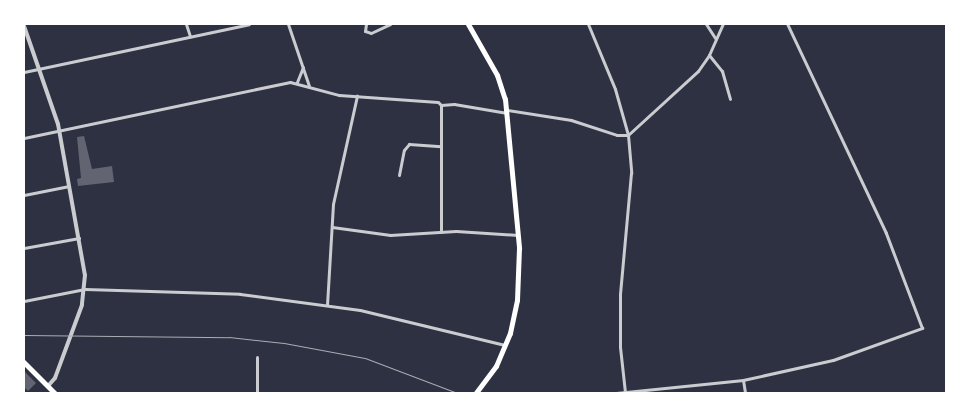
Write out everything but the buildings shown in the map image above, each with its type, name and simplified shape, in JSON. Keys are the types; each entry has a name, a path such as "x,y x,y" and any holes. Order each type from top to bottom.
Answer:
{"highway":[{"path":"468,24 497,76 507,112 519,234 516,308 506,345 476,393"}],"main road":[{"path":"24,362 55,393"}],"street":[{"path":"186,24 190,36"},
{"path":"24,72 249,24"},
{"path":"288,24 309,86"},
{"path":"366,24 366,31 371,34 390,24"},
{"path":"588,24 615,89 628,135 630,173 620,295 620,347 625,392"},
{"path":"706,24 715,38"},
{"path":"24,138 297,82 334,94 438,102 441,105 454,104 571,120 617,135 628,135 670,99 710,55 715,38 723,24"},
{"path":"616,393 743,380 833,360 922,328 886,233 787,24"},
{"path":"24,26 59,130 79,238 85,289 80,313 55,378 48,386"},
{"path":"710,55 722,72 730,99"},
{"path":"297,82 303,66"},
{"path":"328,305 334,198 357,96"},
{"path":"441,105 441,232"},
{"path":"399,174 404,150 409,144 442,146"},
{"path":"24,195 69,186"},
{"path":"332,227 389,234 441,232 519,234"},
{"path":"24,248 79,238"},
{"path":"24,301 85,289 224,293 371,312 506,345"},
{"path":"257,357 257,393"},
{"path":"743,380 745,393"}],"tram line":[{"path":"24,335 229,337 284,343 365,358 457,393"}]}
